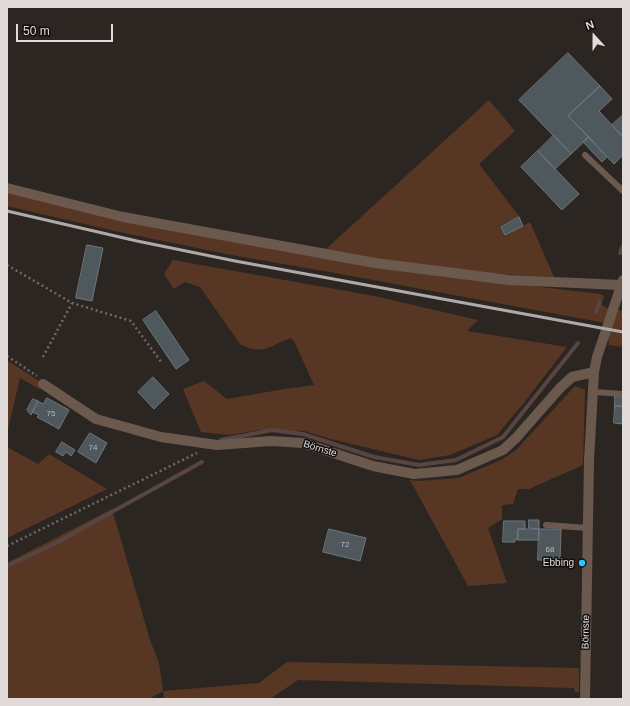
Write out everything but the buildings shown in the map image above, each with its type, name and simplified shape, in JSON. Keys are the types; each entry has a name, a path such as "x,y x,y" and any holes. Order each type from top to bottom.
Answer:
{"street":[{"path":"7,188 123,217 375,263 509,280 622,282"},
{"name":"Börnste","path":"585,699 592,392 597,357 622,282"},
{"name":"Börnste","path":"43,384 96,419 161,437 217,445 271,441 303,443 373,466 414,474 457,470 503,450 516,438 560,388 572,377 594,372"}],"lane":[{"path":"585,155 623,191"},
{"path":"592,392 623,394"},
{"path":"546,525 588,528"}],"path":[{"path":"7,265 72,303 130,321 162,363"},
{"path":"43,356 72,303"},
{"path":"7,356 39,378 43,384"},
{"path":"7,546 190,456 217,445"}],"shaded area":[{"path":"489,100 515,131 479,164 519,216 500,226 505,236 530,222 554,277 497,274 440,268 383,260 326,249"},
{"path":"7,192 415,272 600,294 604,296 601,305 609,309 605,323 226,254 115,231 7,206"},
{"path":"173,260 374,296 478,320 467,331 567,347 497,435 450,455 419,460 304,431 259,430 230,435 201,432 183,389 204,381 227,399 314,385 294,341 290,338 271,347 261,349 248,348 240,344 200,287 185,282 174,289 164,274"},
{"path":"613,309 623,311 623,347 609,345 607,329"},
{"path":"7,360 39,381 39,389 20,378 7,434"},
{"path":"575,386 585,390 583,465 529,489 518,489 513,504 502,505 502,519 488,528 507,583 468,586 410,480 417,481 459,478 503,459 516,450"},
{"path":"7,447 38,464 49,454 107,489 7,538"},
{"path":"112,509 150,640 159,663 163,691 149,699 7,699 7,563"},
{"path":"287,662 579,668 579,693 574,691 574,688 298,680 270,699 164,699 163,691 259,683"}],"waterway":[{"path":"620,253 623,246"},
{"path":"596,312 600,302"},
{"path":"221,440 272,430 303,434 374,457 419,465 456,460 503,437 578,343"},
{"path":"7,566 56,543 202,462"}],"railway":[{"path":"7,211 137,241 235,261 623,332"}],"place":[{"name":"Ebbing","path":"582,563"}]}
